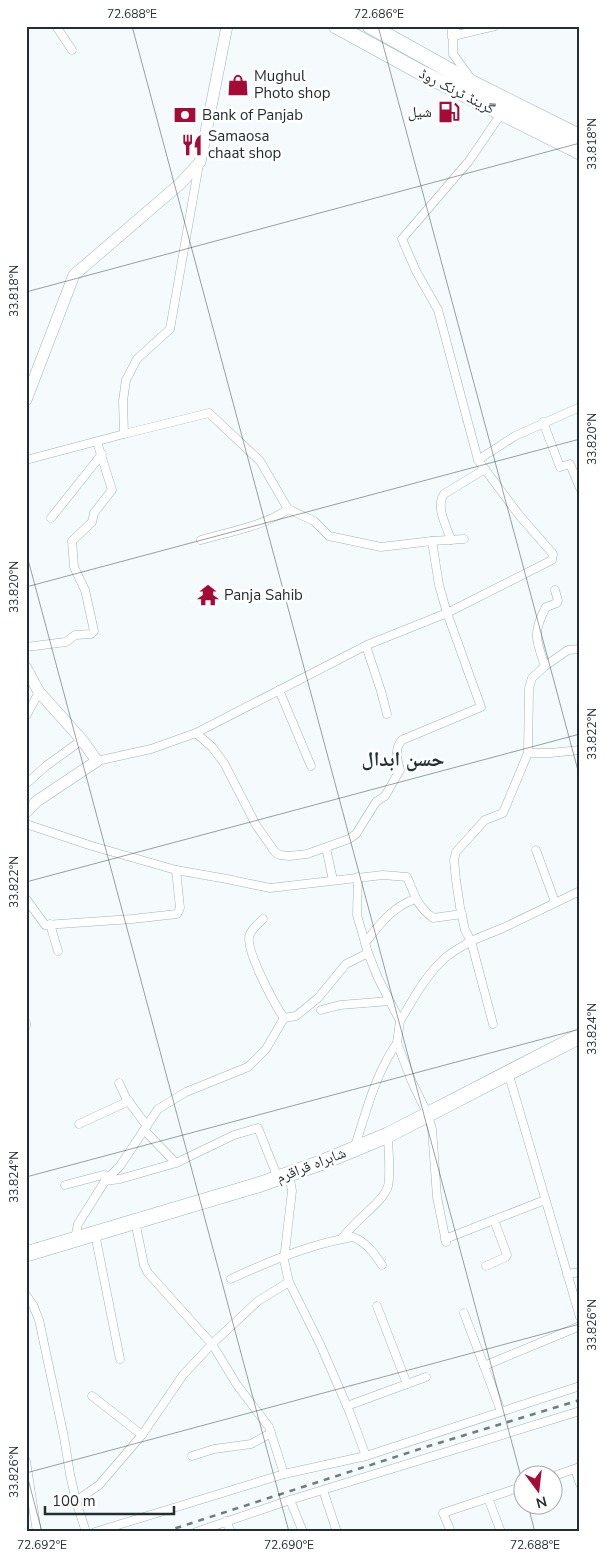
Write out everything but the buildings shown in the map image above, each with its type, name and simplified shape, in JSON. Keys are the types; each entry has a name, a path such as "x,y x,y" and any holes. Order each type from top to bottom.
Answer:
{"highway":[{"name":"گرینڈ ٹرنک روڈ","path":"336,26 502,114 580,152"},
{"name":"گرینڈ ٹرنک روڈ","path":"370,26 432,62 580,136"},
{"name":"شاہراہ قراقرم","path":"26,1254 284,1176 354,1149 428,1115 580,1036"}],"main road":[{"path":"26,400 74,276 180,183 200,162 228,26"},
{"path":"26,668 39,692 82,740 97,761 37,801 26,812"}],"street":[{"path":"56,26 72,50"},
{"path":"474,84 453,54 453,31 495,26"},
{"path":"432,62 453,54"},
{"path":"97,761 151,749 196,733 366,646 447,613 552,560 554,557 519,515 478,460 438,310 416,271 402,239 469,161 502,114"},
{"path":"124,434 123,401 126,380 137,359 170,329 200,162"},
{"path":"478,460 515,436 580,407"},
{"path":"26,460 209,413 260,461 288,509 314,521 329,536 381,547 464,539"},
{"path":"543,422 560,466 570,464 580,488"},
{"path":"26,647 66,642 74,635 91,634 94,631 84,590 74,567 71,547 72,541 92,522 94,513 112,490 97,442"},
{"path":"51,518 102,454"},
{"path":"452,540 440,506 440,500 444,494 485,469"},
{"path":"201,540 256,524 280,515 288,509"},
{"path":"196,733 212,747 224,763 256,824 274,852 289,856 307,854 349,839 356,834 376,802 385,796 400,770 396,757 398,744 402,740 481,707 447,613 439,585 432,541"},
{"path":"545,666 536,640 536,632 546,607 558,601 555,590"},
{"path":"366,646 387,714"},
{"path":"493,1024 462,914 454,860 456,852 485,820 503,813 528,753 529,688 532,678 568,650 580,649"},
{"path":"280,690 311,766"},
{"path":"26,716 39,692"},
{"path":"26,784 46,766 82,740"},
{"path":"528,753 579,751"},
{"path":"26,824 92,846 176,870 270,888 358,877 383,875 407,877 415,899 423,910 433,918 462,914"},
{"path":"326,848 334,880"},
{"path":"536,850 555,902"},
{"path":"27,900 42,923 50,924 177,914 180,908 176,870"},
{"path":"358,877 357,915 365,943 400,1021"},
{"path":"354,1149 370,1100 388,1056 397,1043 400,1021 415,994 431,972 446,957 471,941 503,928 580,891"},
{"path":"365,943 381,922 402,904 415,899"},
{"path":"263,919 249,934 249,945 272,999 284,1018"},
{"path":"50,924 58,951"},
{"path":"284,1018 296,1016 318,998 346,964 368,953"},
{"path":"321,1010 340,1005 390,1001"},
{"path":"75,1239 78,1224 108,1178 120,1166 158,1109 186,1092 248,1067 266,1049 284,1018"},
{"path":"397,1043 412,1082 428,1115 432,1129 437,1197 446,1241 545,1200"},
{"path":"508,1072 580,1317"},
{"path":"119,1083 146,1128 176,1163"},
{"path":"79,1124 129,1101"},
{"path":"65,1185 103,1175 108,1178 120,1179 176,1163 234,1135 258,1128 292,1191 284,1260 289,1282 320,1344 366,1456"},
{"path":"342,1239 347,1231 384,1195 388,1185 388,1135"},
{"path":"486,1266 507,1255 494,1220"},
{"path":"135,1221 144,1265 148,1273 212,1344 237,1385 269,1427 284,1474"},
{"path":"95,1234 120,1359"},
{"path":"230,1279 265,1262 353,1237 359,1239 382,1265"},
{"path":"567,1274 580,1272"},
{"path":"76,1501 98,1485 142,1435 183,1375 212,1344 258,1301 289,1282"},
{"path":"26,1295 33,1305 39,1320 70,1474 86,1532"},
{"path":"377,1306 408,1384"},
{"path":"464,1313 502,1411"},
{"path":"484,1366 580,1326"},
{"path":"347,1406 426,1377"},
{"path":"95,1532 284,1474 366,1456 580,1386"},
{"path":"92,1396 142,1435"},
{"path":"196,1532 290,1500 580,1412"},
{"path":"192,1456 214,1449 251,1444 271,1433"},
{"path":"26,1461 37,1532"},
{"path":"564,1473 577,1468 580,1484"},
{"path":"451,1532 443,1514 514,1489"},
{"path":"323,1490 337,1532"},
{"path":"488,1498 501,1532"},
{"path":"290,1500 303,1532"},
{"path":"226,1521 231,1532"}],"railway":[{"path":"164,1532 429,1446 580,1400"}],"place":[{"name":"Mughul Photo shop","path":"238,85"},
{"name":"شیل","path":"449,112"},
{"name":"Bank of Panjab","path":"185,115"},
{"name":"Samaosa chaat shop","path":"192,145"},
{"name":"Panja Sahib","path":"208,595"}],"district":[{"name":"حسن ابدال","path":"403,759"}]}
